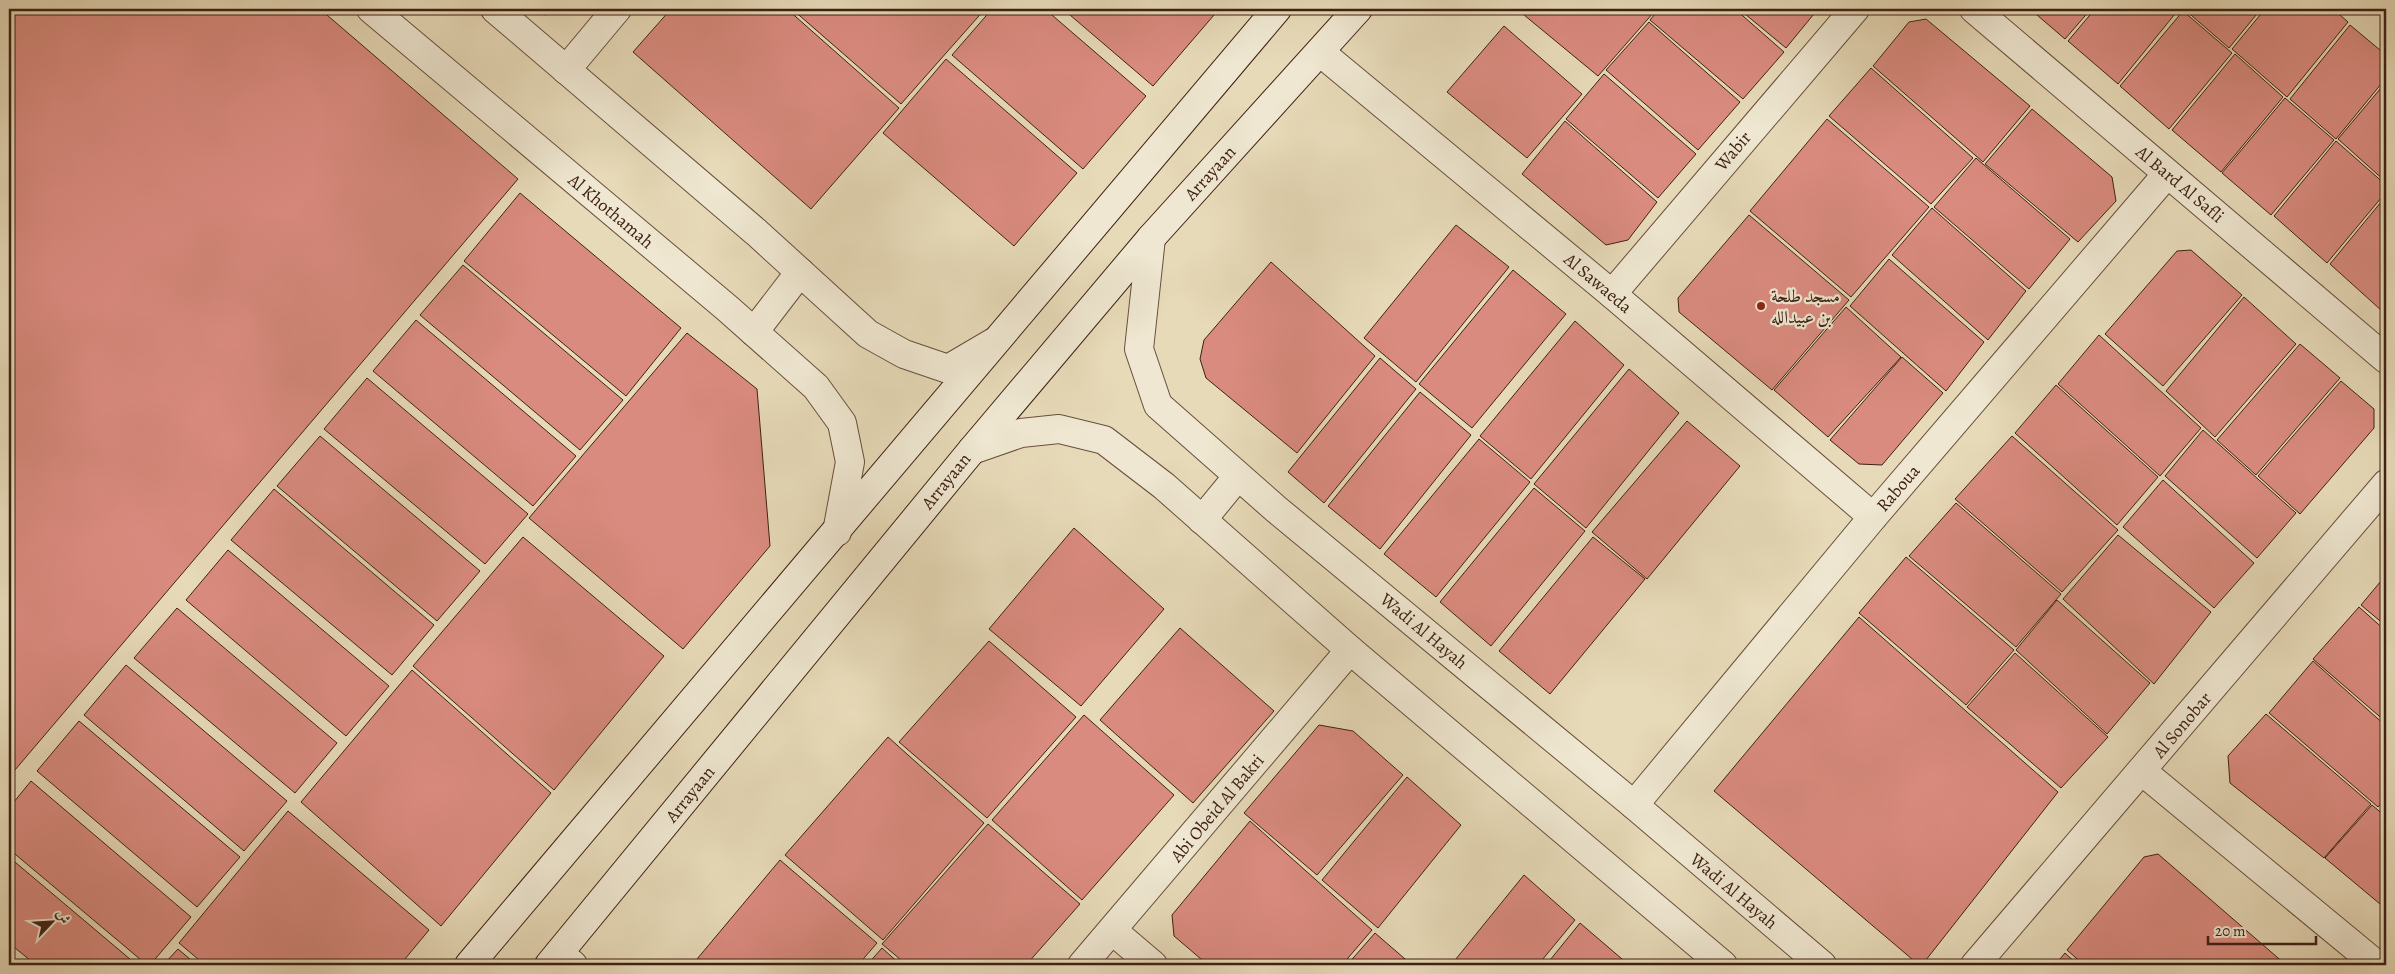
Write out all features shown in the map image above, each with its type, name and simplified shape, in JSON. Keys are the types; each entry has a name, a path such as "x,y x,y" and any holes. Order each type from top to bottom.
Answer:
{"street":[{"name":"Al Khothamah","path":"371,9 754,332 816,387 842,422 850,462 837,532"},
{"path":"495,9 800,272 868,334 904,354 948,369 998,340"},
{"path":"566,70 618,9"},
{"path":"469,965 837,532 1277,9"},
{"name":"Arrayaan","path":"561,961 972,450 1151,238 1358,9"},
{"name":"Wabir","path":"1612,294 1854,9"},
{"name":"Al Bard Al Safli","path":"1974,9 2386,359"},
{"name":"Al Sawaeda","path":"1320,52 1612,294 1872,518"},
{"name":"Raboua","path":"1634,805 1872,518 2167,174"},
{"name":"Wadi Al Hayah","path":"1151,238 1139,349 1158,406 1238,476 1634,805 1822,965"},
{"path":"754,332 800,272"},
{"path":"972,450 1021,433 1058,429 1104,440 1164,486 1350,650 1723,965"},
{"path":"1202,520 1238,476"},
{"name":"Al Sonobar","path":"1975,965 2143,772 2386,484"},
{"name":"Abi Obeid Al Bakri","path":"1082,965 1113,931 1350,650"},
{"path":"2143,772 2377,965"},
{"path":"1113,931 1153,965"}],"building":[{"path":"9,9 320,9 518,179 9,777"},
{"path":"538,9 566,9 545,15"},
{"path":"671,9 787,9 899,108 811,209 633,52"},
{"path":"792,9 985,9 901,104"},
{"path":"992,9 1045,9 1146,96 1083,169 952,55"},
{"path":"1063,9 1206,9 1214,15 1153,86"},
{"path":"1519,9 1650,9 1654,12 1598,76"},
{"path":"1659,9 1735,9 1784,52 1743,99 1650,20"},
{"path":"1739,9 1818,9 1786,48"},
{"path":"2030,9 2091,9 2065,39"},
{"path":"2095,9 2179,9 2118,84 2068,41"},
{"path":"2184,9 2261,9 2229,48"},
{"path":"2265,9 2333,9 2348,22 2287,97 2232,49"},
{"path":"2183,11 2232,53 2169,129 2120,86"},
{"path":"1926,19 2030,106 1983,162 1873,66 1909,22"},
{"path":"1649,22 1740,102 1698,150 1606,70"},
{"path":"2350,25 2386,55 2386,78 2336,139 2290,99"},
{"path":"1504,26 1582,94 1527,158 1447,92"},
{"path":"2235,54 2283,97 2221,172 2172,130"},
{"path":"946,59 1077,173 1014,246 883,133"},
{"path":"1871,68 1973,158 1931,204 1829,116"},
{"path":"1604,74 1696,154 1658,198 1566,119"},
{"path":"2386,82 2386,182 2338,139"},
{"path":"2285,98 2334,140 2271,215 2222,173"},
{"path":"2032,109 2112,177 2116,201 2078,242 1985,164"},
{"path":"1827,119 1929,207 1851,297 1750,211"},
{"path":"1565,121 1657,202 1628,240 1606,245 1522,174"},
{"path":"2336,141 2386,185 2386,192 2327,263 2274,216"},
{"path":"1976,158 2070,239 2029,289 1934,207"},
{"path":"520,193 681,328 626,396 464,261"},
{"path":"2386,196 2386,306 2382,311 2330,264"},
{"path":"1932,208 2026,291 1988,340 1892,255"},
{"name":"مسجد طلحة بن عبيدالله","path":"1749,215 1849,300 1772,390 1679,312 1678,298"},
{"path":"1456,225 1509,267 1416,382 1364,338"},
{"path":"2191,250 2242,295 2163,386 2105,334 2177,251"},
{"path":"1889,259 1984,342 1946,391 1850,306"},
{"path":"1271,262 1375,356 1297,453 1206,378 1200,359 1204,340"},
{"path":"463,265 623,400 580,450 420,315"},
{"path":"1513,270 1566,314 1472,428 1419,384"},
{"path":"2244,297 2296,344 2215,437 2166,391"},
{"path":"1846,307 1901,357 1828,437 1774,390"},
{"path":"416,320 576,456 533,506 373,371"},
{"path":"1575,321 1624,365 1531,479 1480,436"},
{"path":"687,333 757,389 770,546 683,649 529,518"},
{"path":"2099,335 2201,428 2160,476 2058,384"},
{"path":"2300,344 2340,378 2256,475 2217,440"},
{"path":"1902,357 1943,393 1882,465 1859,464 1830,440"},
{"path":"1380,358 1416,389 1324,503 1288,472"},
{"path":"1629,369 1679,413 1586,528 1534,484"},
{"path":"367,378 528,514 485,564 324,429"},
{"path":"2341,381 2374,409 2374,428 2300,514 2258,476"},
{"path":"2056,385 2158,477 2117,525 2015,433"},
{"path":"1420,392 1471,435 1380,549 1328,506"},
{"path":"1687,421 1740,466 1647,579 1592,532"},
{"path":"2203,430 2296,513 2257,558 2165,476"},
{"path":"320,436 480,571 437,621 277,486"},
{"path":"2012,436 2118,530 2062,592 1955,499"},
{"path":"1479,439 1530,482 1436,597 1384,554"},
{"path":"2163,480 2254,563 2214,608 2123,527"},
{"path":"1534,488 1585,531 1491,646 1440,602"},
{"path":"274,489 434,625 392,675 231,540"},
{"path":"1956,503 2061,594 2016,647 1909,556"},
{"path":"1074,528 1164,609 1081,706 989,629"},
{"path":"2118,535 2211,612 2154,684 2063,599"},
{"path":"523,537 664,656 554,790 413,666"},
{"path":"1593,537 1645,579 1550,694 1499,651"},
{"path":"228,550 389,686 346,736 186,600"},
{"path":"1906,557 2014,650 1966,705 1859,613"},
{"path":"2386,575 2386,626 2361,605"},
{"path":"2057,600 2150,683 2107,734 2016,650"},
{"path":"2359,607 2386,631 2386,722 2313,659"},
{"path":"177,608 337,743 295,793 134,658"},
{"path":"1859,617 2058,792 1922,965 1919,965 1714,791"},
{"path":"1180,628 1274,711 1193,803 1100,720"},
{"path":"989,641 1076,717 987,818 899,742"},
{"path":"2015,653 2108,737 2061,788 1967,707"},
{"path":"2313,661 2386,726 2386,798 2378,807 2269,713"},
{"path":"126,665 287,801 244,851 84,715"},
{"path":"412,670 551,793 441,926 301,802"},
{"path":"2266,714 2371,804 2324,858 2230,783 2228,756"},
{"path":"1084,715 1174,795 1082,900 992,820"},
{"path":"79,721 240,857 197,907 37,771"},
{"path":"1319,725 1353,731 1403,775 1317,875 1244,813"},
{"path":"888,737 984,823 883,940 785,855"},
{"path":"1407,777 1461,825 1378,928 1322,880"},
{"path":"31,781 191,917 150,965 147,965 9,849 9,808"},
{"path":"2372,805 2386,817 2386,909 2325,858"},
{"path":"288,811 429,930 400,965 205,965 179,943"},
{"path":"1250,821 1372,930 1342,965 1208,965 1174,936 1172,915"},
{"path":"988,824 1080,904 1026,965 907,965 882,944"},
{"path":"2158,854 2285,964 2084,965 2067,950 2144,857"},
{"path":"9,857 137,965 36,965 9,943"},
{"path":"780,860 877,943 858,965 692,965"},
{"path":"1524,875 1575,920 1538,965 1451,965"},
{"path":"1580,923 1629,965 1546,965"},
{"path":"1375,933 1412,965 1347,965"},
{"path":"882,948 901,965 867,965"},
{"path":"178,949 197,965 163,965"},
{"path":"2065,953 2078,965 2055,965"},
{"path":"9,954 22,965 9,965"}],"place":[{"name":"مسجد طلحة بن عبيدالله","path":"1761,306"}]}
